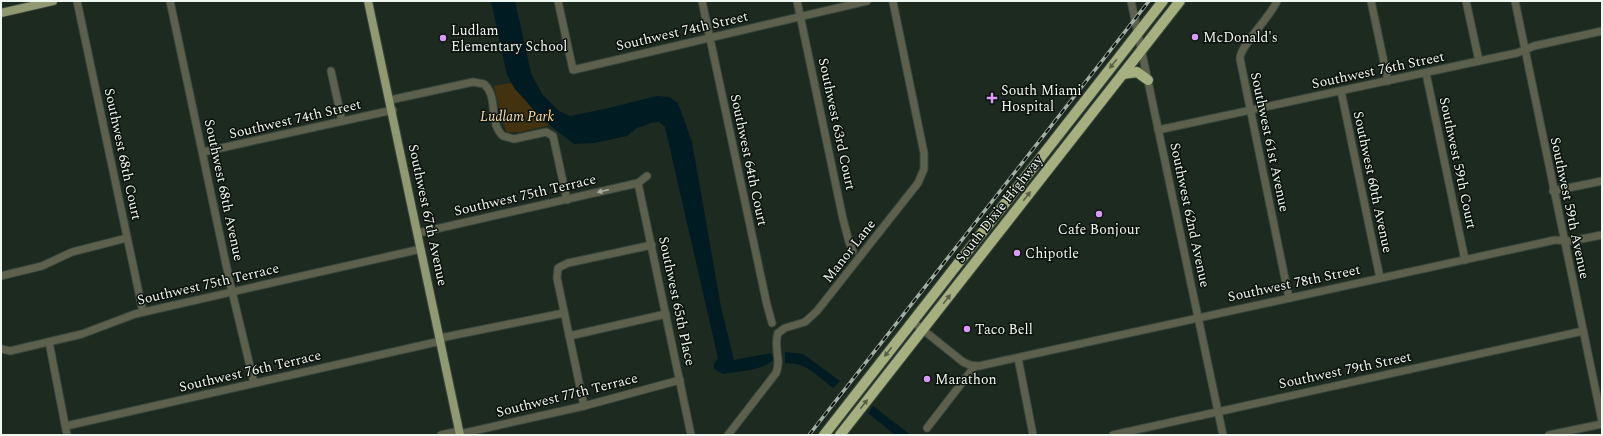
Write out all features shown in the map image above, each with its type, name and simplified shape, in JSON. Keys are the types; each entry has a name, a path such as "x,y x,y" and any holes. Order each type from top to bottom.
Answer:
{"highway":[{"name":"South Dixie Highway","path":"824,435 1163,1"},
{"name":"South Dixie Highway","path":"840,435 1180,1"},
{"path":"1123,74 1137,72 1148,80"}],"main road":[{"path":"1,13 53,1"},
{"name":"Southwest 67th Avenue","path":"368,1 393,110 460,433"}],"street":[{"name":"Southwest 68th Court","path":"77,1 143,312"},
{"name":"Southwest 68th Avenue","path":"170,1 254,383"},
{"name":"Southwest 74th Street","path":"558,1 573,70 867,1"},
{"name":"Southwest 64th Court","path":"702,1 772,323"},
{"name":"Southwest 63rd Court","path":"797,1 845,225 853,251"},
{"name":"Manor Lane","path":"728,435 774,376 779,365 776,340 779,332 785,328 805,322 818,311 918,183 924,169 924,156 892,1"},
{"name":"Southwest 62nd Avenue","path":"1131,1 1223,435"},
{"name":"Southwest 61st Avenue","path":"1277,1 1240,56 1289,298"},
{"path":"1371,1 1388,81"},
{"path":"1466,1 1479,61"},
{"name":"Southwest 59th Avenue","path":"1515,1 1553,191 1602,420"},
{"name":"Southwest 76th Street","path":"1158,130 1517,53 1534,46 1602,30"},
{"path":"331,71 342,121"},
{"name":"Southwest 59th Court","path":"1426,73 1465,260"},
{"path":"390,100 473,82 479,82 486,85 491,96 497,127 503,136 514,139 544,132 552,134 567,200"},
{"name":"Southwest 60th Avenue","path":"1341,91 1380,278"},
{"name":"Southwest 74th Street","path":"203,152 393,110"},
{"path":"638,183 647,176"},
{"path":"1553,191 1602,180"},
{"name":"Southwest 75th Terrace","path":"418,233 638,183"},
{"name":"Southwest 65th Place","path":"638,183 691,435"},
{"name":"Southwest 78th Street","path":"975,366 1018,358 1198,317 1555,240 1571,241 1602,235"},
{"path":"1,276 42,266 72,252 127,238"},
{"path":"584,406 557,278 558,268 568,263 652,246"},
{"name":"Southwest 75th Terrace","path":"1,349 10,351 49,342 82,334 128,316 143,312 421,249"},
{"name":"Southwest 76th Terrace","path":"66,426 564,313"},
{"path":"570,336 666,314"},
{"path":"912,321 963,362 975,366 927,428"},
{"name":"Southwest 79th Street","path":"1113,435 1583,331"},
{"path":"49,342 67,435"},
{"path":"1018,358 1033,435"},
{"name":"Southwest 77th Terrace","path":"441,435 460,433 584,406 680,380"},
{"path":"1549,435 1602,424"}],"green space":[{"name":"Ludlam Park","path":"511,83 542,119 550,125 521,132 507,132 502,122 494,86"}],"water":[{"path":"491,1 515,1 531,73 542,94 559,111 570,116 657,96 669,97 678,103 692,142 721,307 734,360 771,353 773,360 768,364 743,371 723,374 714,369 714,364 718,358 665,127 659,122 651,123 637,128 627,136 594,143 574,144 542,119 515,89 507,75"},
{"path":"785,352 803,354 840,381 833,388 806,367 785,363"},
{"path":"873,406 909,435 895,435 868,413"}],"railway":[{"path":"809,435 1149,1"}],"place":[{"name":"McDonald's","path":"1195,37"},
{"name":"Ludlam Elementary School","path":"443,38"},
{"name":"South Miami Hospital","path":"992,98"},
{"name":"Cafe Bonjour","path":"1099,214"},
{"name":"Chipotle","path":"1017,253"},
{"name":"Taco Bell","path":"967,329"},
{"name":"Marathon","path":"927,379"}]}
